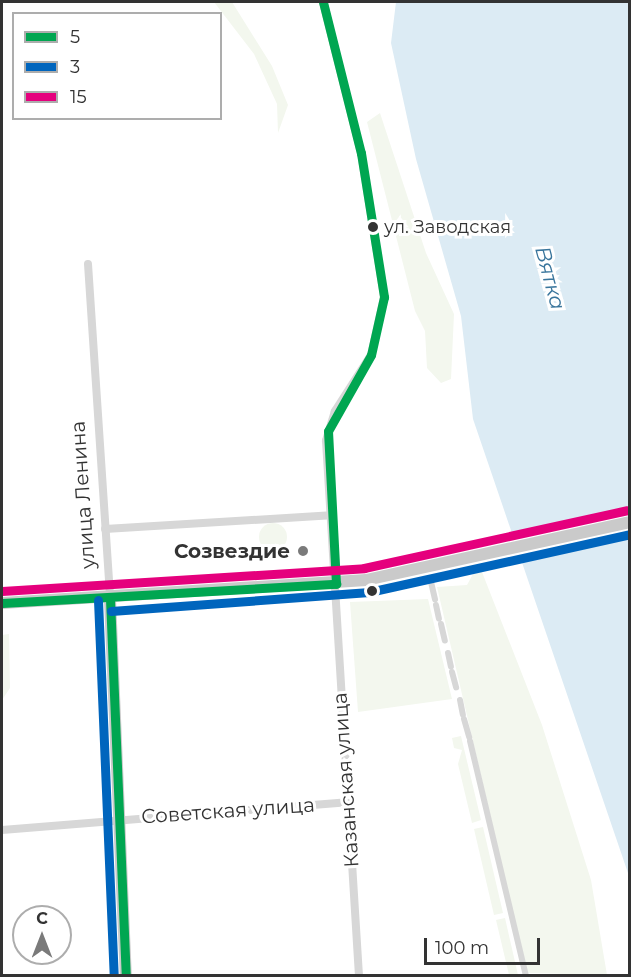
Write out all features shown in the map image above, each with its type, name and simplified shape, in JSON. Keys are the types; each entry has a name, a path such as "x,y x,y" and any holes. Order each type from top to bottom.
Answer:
{"main road":[{"path":"2,603 110,599 336,584 440,566 630,522"},
{"name":"улица Ленина","path":"110,599 117,819 126,975"}],"street":[{"name":"Казанская улица","path":"323,2 361,153 384,297 371,355 328,431 330,515 358,975"},
{"name":"улица Ленина","path":"88,264 110,599"},
{"path":"105,529 330,515"},
{"path":"430,582 445,641"},
{"path":"448,653 456,687"},
{"path":"460,700 526,975"},
{"name":"Советская улица","path":"2,830 347,802"}],"shaded area":[{"path":"214,2 232,2 272,66 288,105 278,133 277,104 254,54"},
{"path":"380,113 426,253 454,314 451,379 441,383 427,368 425,331 415,311 367,122"},
{"path":"273,523 283,527 287,537 283,547 273,551 263,547 259,537 263,527"},
{"path":"482,572 542,725 591,880 607,975 527,973 437,587 467,585 473,574"},
{"path":"428,599 452,699 358,712 350,602"},
{"path":"9,634 10,688 2,700 2,635"},
{"path":"461,736 481,820 472,823 458,764 462,750 454,748 452,738"},
{"path":"483,827 503,913 494,915 474,829"},
{"path":"505,918 518,975 509,975 496,920"}],"water":[{"name":"Вятка","path":"396,2 629,2 629,876 473,419 461,316 416,159 391,43"}],"pier":[{"path":"629,512 629,531 518,557 513,539"}],"transit line":[{"name":"5","path":"323,2 361,153 384,297 371,355 328,431 336,584"},
{"name":"15","path":"2,591 364,568 627,510"},
{"name":"3","path":"111,611 369,592 630,534"},
{"name":"5","path":"2,603 336,584"},
{"name":"5","path":"110,599 126,976"},
{"name":"3","path":"98,600 114,976"}],"place":[{"name":"ул. Заводская","path":"373,227"},
{"name":"Созвездие","path":"303,551"}]}
